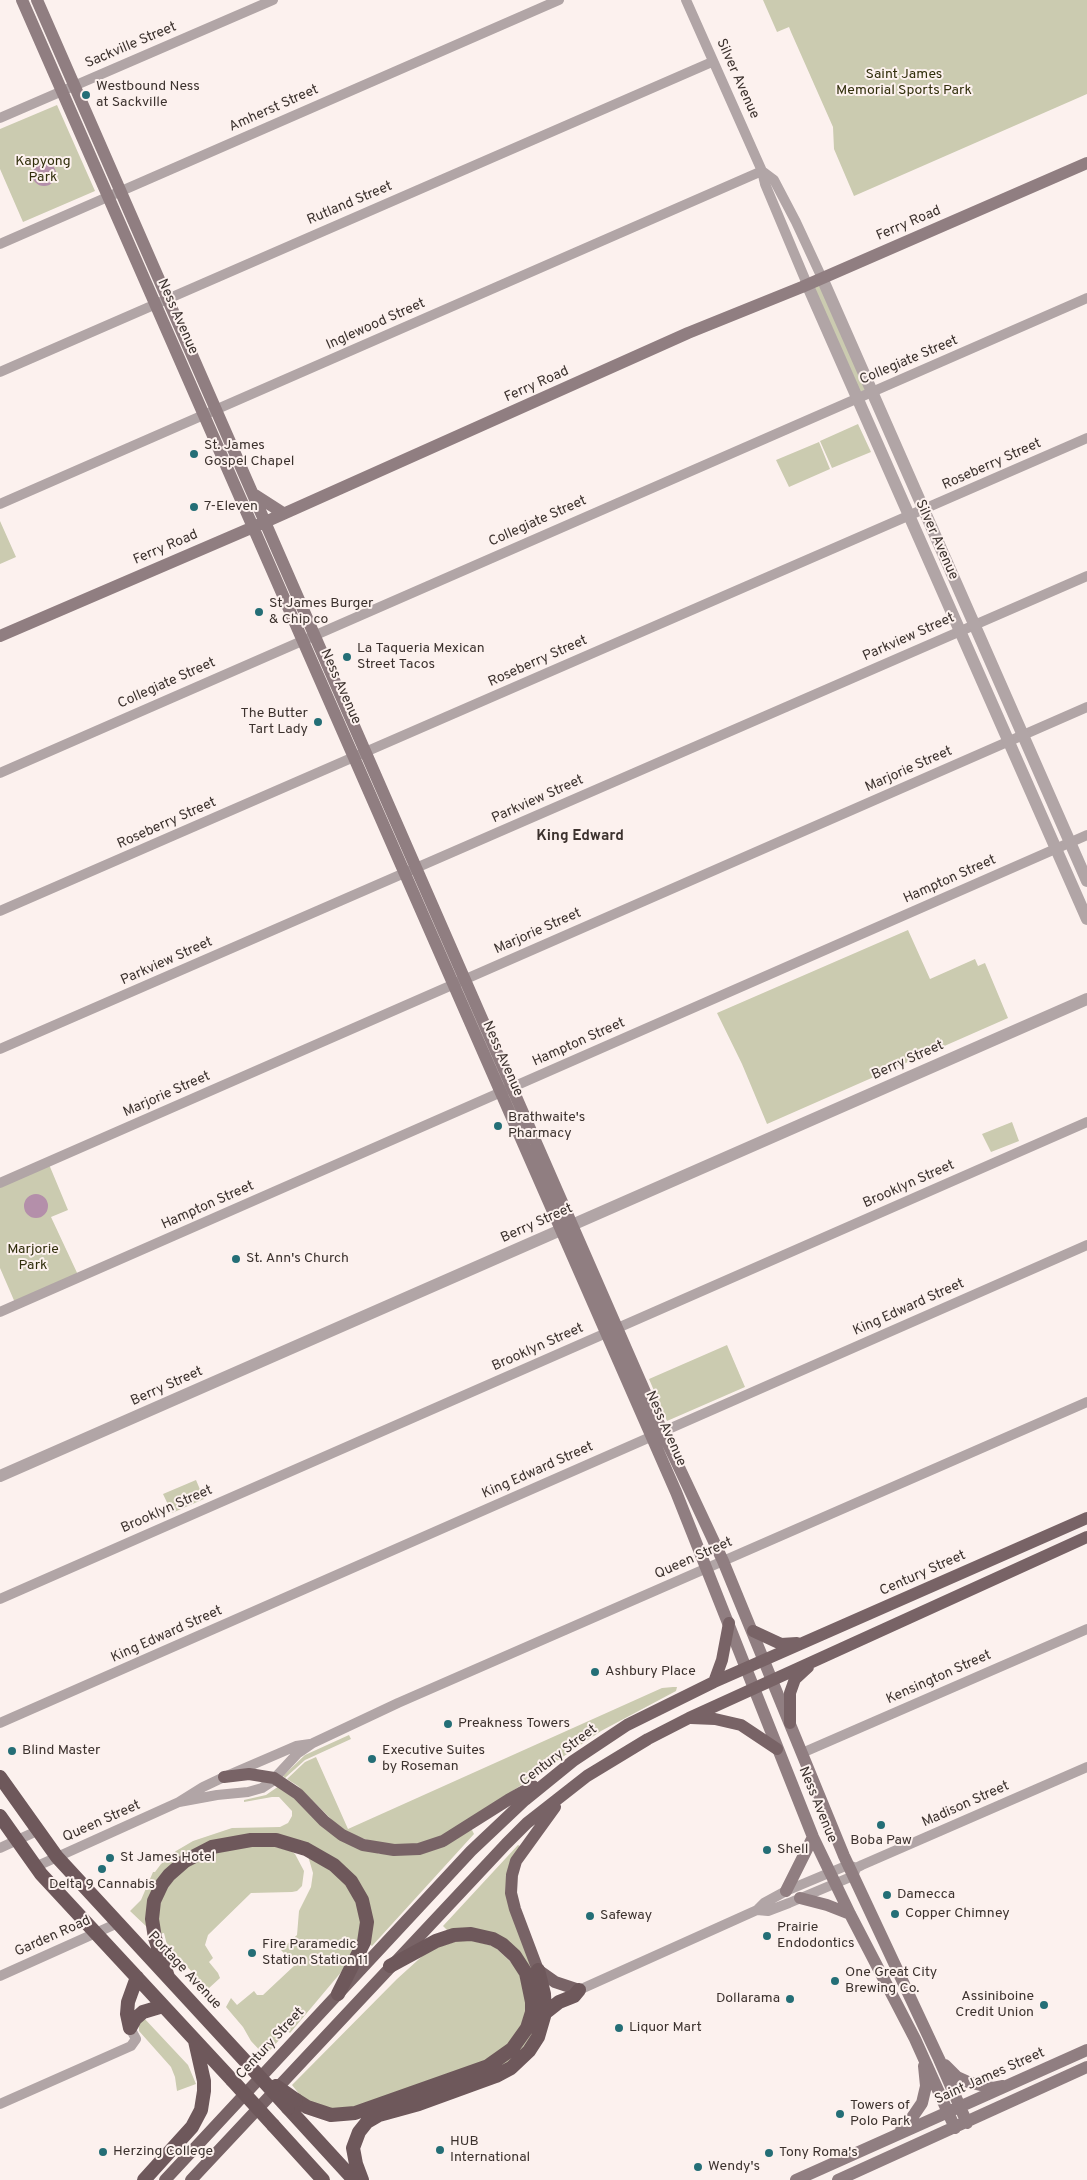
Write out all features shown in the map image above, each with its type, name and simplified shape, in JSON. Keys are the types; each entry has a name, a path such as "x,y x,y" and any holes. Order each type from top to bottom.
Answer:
{"highway":[{"name":"Portage Avenue","path":"0,1777 36,1831 57,1857 251,2068 292,2104 354,2180"},
{"path":"0,1816 35,1867 323,2180"},
{"path":"168,1977 155,1938 152,1919 154,1901 162,1884 177,1867 203,1851 238,1841 270,1840 294,1844 334,1865 351,1880 362,1900 367,1922 364,1942 338,1994"},
{"path":"292,2104 330,2115 348,2114 363,2110 488,2066 512,2049 527,2028 532,2012 532,2002 526,1973 515,1956 493,1939 470,1934 454,1935 436,1941 390,1966"},
{"path":"362,2180 353,2148 359,2132 367,2122 379,2115 434,2099 496,2076 511,2068 534,2044 545,2013 544,1994 538,1970"},
{"path":"130,2028 127,2014 128,2002 137,1978"},
{"path":"545,2013 560,2002 574,1996 579,1990"},
{"path":"130,2028 134,2019 143,2012 163,2006"},
{"path":"144,2180 192,2127 201,2110 204,2080 194,2040"}],"main road":[{"name":"Ness Avenue","path":"22,0 302,640 416,868 459,982 506,1090 561,1230 612,1330"},
{"name":"Ness Avenue","path":"37,0 315,634 404,874 459,982"},
{"name":"Ferry Road","path":"0,636 266,522 688,333 822,278 1087,163"},
{"path":"254,495 283,513"},
{"name":"Ness Avenue","path":"506,1090 573,1225 612,1330 657,1434 706,1569 747,1668 812,1836 850,1914 889,1986 955,2128"},
{"name":"Ness Avenue","path":"657,1434 723,1561 852,1870 961,2106 967,2123"},
{"name":"Century Street","path":"165,2180 471,1851 518,1806 556,1774 614,1733 651,1712 714,1682 1087,1518"},
{"path":"190,2180 506,1844 570,1789 608,1762 689,1718 1087,1538"},
{"path":"714,1682 722,1660 729,1623"},
{"path":"753,1632 781,1644 802,1643"},
{"path":"790,1723 790,1692 795,1679 815,1660"},
{"path":"689,1718 715,1719 741,1725 777,1749"},
{"path":"224,1777 249,1774 274,1778 293,1790 328,1825 349,1839 378,1849 403,1851 428,1847 443,1841 508,1800 556,1774"},
{"path":"570,1789 523,1849 516,1861 512,1875 511,1893 515,1909 538,1970 555,1982 579,1990"},
{"path":"786,1891 812,1836"},
{"path":"800,1898 827,1905 850,1914"},
{"name":"Saint James Street","path":"796,2180 1087,2050"},
{"path":"890,2138 908,2126 922,2103 926,2086 923,2056"},
{"path":"939,2059 957,2077 968,2082 993,2088 1013,2084"},
{"path":"838,2180 1087,2067"}],"street":[{"name":"Sackville Street","path":"0,118 272,0"},
{"name":"Amherst Street","path":"0,244 559,0"},
{"name":"Silver Avenue","path":"686,0 762,171 764,184 807,284 1087,920"},
{"name":"Rutland Street","path":"0,372 712,62"},
{"name":"Silver Avenue","path":"762,171 774,180 822,278 1087,881"},
{"name":"Inglewood Street","path":"0,504 762,171"},
{"name":"Collegiate Street","path":"0,772 1087,298"},
{"name":"Roseberry Street","path":"0,911 1087,438"},
{"name":"Parkview Street","path":"0,1050 1087,576"},
{"name":"Marjorie Street","path":"0,1182 1087,708"},
{"name":"Hampton Street","path":"0,1312 1087,835"},
{"name":"Berry Street","path":"0,1476 1087,999"},
{"name":"Brooklyn Street","path":"0,1599 1087,1122"},
{"name":"King Edward Street","path":"0,1723 1087,1245"},
{"name":"Queen Street","path":"179,1802 254,1791 265,1786 290,1760 313,1743 398,1703 1087,1402"},
{"name":"Kensington Street","path":"802,1754 1087,1629"},
{"name":"Queen Street","path":"35,1867 179,1802 224,1777 296,1746 313,1743"},
{"name":"Madison Street","path":"579,1990 757,1910 764,1903 786,1891 832,1878 852,1870 1087,1767"},
{"path":"0,1848 36,1831"},
{"name":"Madison Street","path":"757,1910 768,1911 800,1898 832,1878"},
{"name":"Garden Road","path":"0,1976 118,1924"},
{"path":"0,2104 131,2046 136,2039 130,2028"}],"green space":[{"name":"Saint James Memorial Sports Park","path":"763,0 1087,0 1087,94 854,196 834,149 833,127 789,27 777,32"},
{"name":"Kapyong Park","path":"57,105 95,191 23,222 0,169 0,129"},
{"path":"822,278 871,392 858,398 807,284"},
{"path":"858,424 871,452 832,468 820,441"},
{"path":"819,442 830,469 789,487 776,460"},
{"path":"0,521 16,557 0,564"},
{"path":"908,930 930,979 975,959 978,966 985,963 1008,1018 767,1124 742,1064 717,1013"},
{"path":"1012,1122 1019,1141 991,1152 982,1134"},
{"name":"Marjorie Park","path":"48,1162 68,1210 51,1217 79,1277 16,1305 0,1268 0,1183"},
{"path":"727,1345 745,1387 667,1421 649,1379"},
{"path":"196,1480 204,1499 172,1513 163,1494"},
{"path":"677,1687 676,1691 601,1731 449,1834 418,1845 381,1845 343,1831 298,1786 287,1779 305,1762 316,1757 348,1829 662,1688"},
{"path":"349,1735 351,1739 305,1760 285,1778 283,1776 305,1755"},
{"path":"279,1786 379,1854 472,1830 474,1834 372,1946 368,1943 365,1892 279,1836 176,1862 149,1929 130,1911 141,1900 153,1872 176,1851 193,1841 232,1828 280,1827 288,1823 292,1816 292,1811 279,1797 244,1802 244,1800 266,1795"},
{"path":"264,1844 291,1851 295,1854 304,1871 302,1886 297,1891 292,1892 251,1893 208,1935 205,1945 213,1958 209,1962 220,1978 208,1989 167,1945 164,1933 159,1934 158,1908 163,1894 180,1871 213,1852"},
{"path":"518,1845 520,1846 510,1865 537,1982 532,2037 509,2064 493,2069 524,2043 527,1966 465,1929 447,1930 443,1926"},
{"path":"308,1856 345,1880 360,1908 361,1935 348,1964 290,2033 287,2031 265,2056 251,2041 243,2027 226,2007 231,1998 237,2005 254,1991 257,1995 263,1995 295,1965 281,1950 297,1935 299,1911 311,1887 313,1873"},
{"path":"464,1939 494,1946 518,1969 528,2005 518,2034 495,2057 356,2108 320,2109 300,2095 292,2085 397,1979 429,1950"},
{"path":"143,2017 188,2065 196,2084 177,2091 171,2067 139,2031 139,2023"}],"shaded area":[{"path":"44,162 53,165 56,174 53,183 44,186 35,183 32,174 35,165"},
{"path":"36,1194 41,1195 47,1201 47,1211 41,1217 36,1218 31,1217 25,1211 24,1206 25,1201 31,1195"}],"place":[{"name":"Westbound Ness at Sackville","path":"86,95"},
{"name":"St. James Gospel Chapel","path":"194,454"},
{"name":"7-Eleven","path":"194,507"},
{"name":"St James Burger & Chip co","path":"259,612"},
{"name":"La Taqueria Mexican Street Tacos","path":"347,657"},
{"name":"The Butter Tart Lady","path":"318,722"},
{"name":"Brathwaite's Pharmacy","path":"498,1126"},
{"name":"St. Ann's Church","path":"236,1259"},
{"name":"Ashbury Place","path":"595,1672"},
{"name":"Preakness Towers","path":"448,1724"},
{"name":"Blind Master","path":"12,1751"},
{"name":"Executive Suites by Roseman","path":"372,1759"},
{"name":"Boba Paw","path":"881,1825"},
{"name":"Shell","path":"767,1850"},
{"name":"St James Hotel","path":"110,1858"},
{"name":"Delta 9 Cannabis","path":"102,1869"},
{"name":"Damecca","path":"887,1895"},
{"name":"Copper Chimney","path":"895,1914"},
{"name":"Safeway","path":"590,1916"},
{"name":"Prairie Endodontics","path":"767,1936"},
{"name":"Fire Paramedic Station Station 11","path":"252,1953"},
{"name":"One Great City Brewing Co.","path":"835,1981"},
{"name":"Dollarama","path":"790,1999"},
{"name":"Assiniboine Credit Union","path":"1044,2005"},
{"name":"Liquor Mart","path":"619,2028"},
{"name":"Towers of Polo Park","path":"840,2114"},
{"name":"HUB International","path":"440,2150"},
{"name":"Herzing College","path":"103,2152"},
{"name":"Tony Roma's","path":"769,2153"},
{"name":"Wendy's","path":"698,2167"}],"district":[{"name":"King Edward","path":"580,837"}]}
